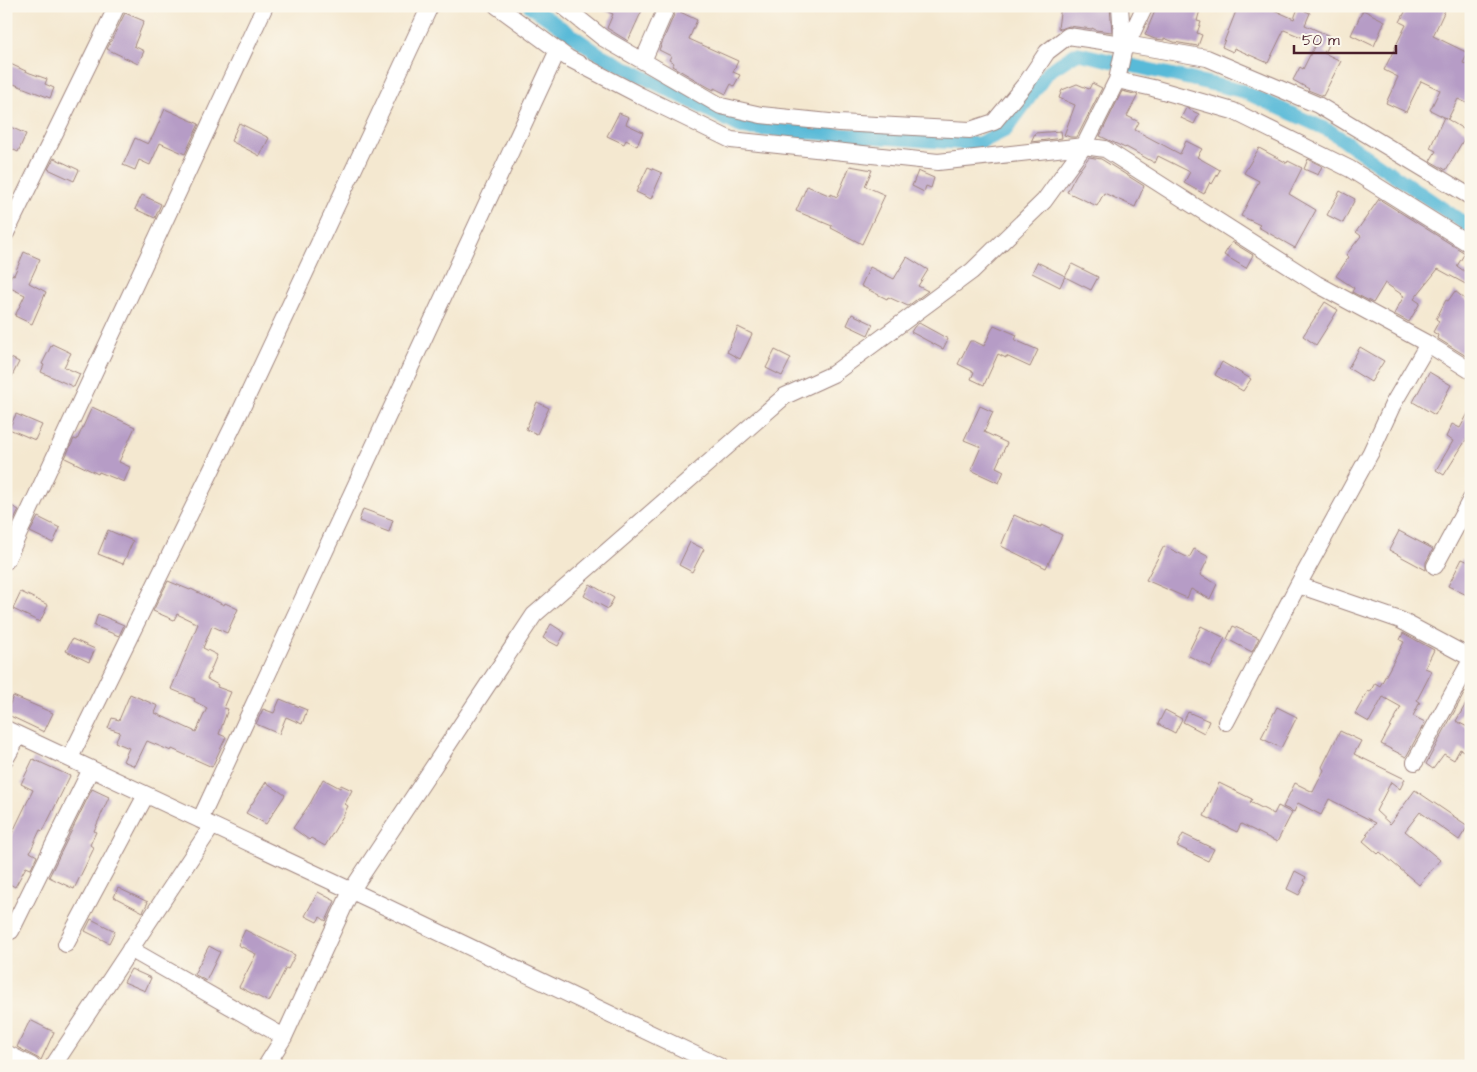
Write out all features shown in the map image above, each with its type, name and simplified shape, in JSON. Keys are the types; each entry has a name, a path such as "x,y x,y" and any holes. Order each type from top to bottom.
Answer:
{"street":[{"path":"6,233 117,6"},
{"path":"6,561 266,6"},
{"path":"70,758 240,412 430,6"},
{"path":"497,6 568,58 731,140 938,162 1084,146 1105,148 1317,284 1428,344 1471,371"},
{"path":"563,6 603,38 721,106 762,115 839,123 970,130 994,122 1027,82 1046,52 1068,36 1123,50 1207,58 1318,105 1471,197"},
{"path":"643,61 668,6"},
{"path":"266,1066 284,1037 351,891 534,615 785,396 833,374 972,271 1044,202 1084,146 1118,80 1123,50 1120,6"},
{"path":"1123,50 1145,6"},
{"path":"53,1066 130,949 206,823 558,50"},
{"path":"1118,80 1233,111 1350,168 1471,245"},
{"path":"1226,722 1371,452 1393,404 1428,344"},
{"path":"1435,566 1471,498"},
{"path":"1298,585 1400,620 1471,659 1415,762"},
{"path":"6,758 12,732 391,909 719,1066"},
{"path":"11,930 90,769"},
{"path":"66,944 146,795"},
{"path":"130,949 284,1037"},
{"path":"6,1053 32,1066"}],"building":[{"path":"595,6 644,6 628,41 607,28 613,14"},
{"path":"1061,6 1110,6 1112,32 1069,26 1061,29 1058,28"},
{"path":"1157,6 1201,6 1197,21 1201,22 1197,33 1202,35 1198,46 1174,42 1164,38 1164,40 1155,39 1145,35"},
{"path":"1238,6 1265,6 1294,19 1298,8 1310,13 1305,25 1332,37 1324,53 1341,61 1323,96 1308,90 1293,80 1300,67 1303,69 1316,43 1284,30 1268,63 1234,48 1233,52 1222,47"},
{"path":"1408,6 1447,6 1433,36 1468,53 1463,63 1471,66 1471,105 1458,99 1448,119 1430,110 1440,90 1421,81 1406,112 1386,103 1398,77 1384,70 1406,25 1400,22"},
{"path":"676,10 697,20 689,39 738,61 733,72 740,75 734,86 731,84 726,94 708,87 672,66 674,63 669,60 671,56 659,50"},
{"path":"1363,10 1385,21 1374,46 1351,35"},
{"path":"125,13 144,21 134,46 144,51 138,64 107,49"},
{"path":"6,62 47,79 45,84 54,88 50,98 6,81"},
{"path":"1092,83 1102,88 1077,137 1064,135 1075,105 1059,98 1062,90 1077,84 1089,89"},
{"path":"1122,91 1138,95 1127,116 1139,122 1135,130 1180,154 1186,141 1202,149 1197,157 1220,170 1212,184 1210,182 1204,194 1184,183 1190,172 1158,156 1155,163 1126,147 1100,136"},
{"path":"1186,108 1199,114 1194,124 1181,118"},
{"path":"165,109 199,124 185,154 160,143 150,165 139,160 135,170 123,165 135,138 148,144"},
{"path":"619,113 629,117 626,124 643,132 637,146 626,140 624,144 607,136"},
{"path":"1444,117 1468,132 1446,170 1430,161 1436,151 1430,148"},
{"path":"239,123 269,138 260,156 231,141"},
{"path":"6,125 26,134 18,152 6,146"},
{"path":"1061,131 1062,138 1031,142 1035,133"},
{"path":"1259,148 1287,163 1288,161 1302,168 1289,194 1316,210 1295,248 1258,227 1260,225 1241,216 1259,181 1244,173"},
{"path":"1089,157 1101,159 1144,186 1135,207 1104,193 1097,206 1067,192"},
{"path":"54,158 79,170 74,181 48,169"},
{"path":"1308,159 1322,166 1318,175 1304,169"},
{"path":"850,166 872,170 865,186 885,195 862,244 831,228 832,226 796,211 807,186 837,197"},
{"path":"648,167 662,173 651,199 636,192"},
{"path":"918,171 934,178 931,188 926,186 924,192 912,186"},
{"path":"1340,191 1355,199 1343,223 1327,215"},
{"path":"142,195 161,204 155,218 135,209"},
{"path":"1379,199 1465,253 1457,266 1471,276 1471,287 1438,269 1414,299 1420,303 1409,322 1394,314 1404,296 1385,283 1373,303 1352,292 1354,288 1336,276 1349,257 1346,255 1361,236 1356,232"},
{"path":"1232,242 1253,255 1246,268 1224,255"},
{"path":"24,252 40,259 29,283 46,292 32,324 15,316 25,295 6,286 12,274 14,275"},
{"path":"907,257 928,270 918,286 928,291 908,306 888,297 887,299 861,286 870,267 894,279"},
{"path":"1037,262 1065,276 1060,287 1032,273"},
{"path":"1072,264 1098,277 1091,290 1065,277"},
{"path":"1455,291 1471,304 1471,359 1437,338 1438,335 1433,332 1439,321 1436,319 1446,300 1448,301"},
{"path":"1325,302 1338,310 1316,345 1303,336"},
{"path":"852,314 873,324 868,335 847,325"},
{"path":"919,323 948,339 943,349 911,332"},
{"path":"994,325 1017,335 1015,340 1038,350 1030,367 998,354 984,385 971,379 974,372 958,364 970,341 984,346"},
{"path":"738,327 752,334 740,359 727,352"},
{"path":"52,344 71,353 64,367 80,374 74,387 41,372 44,365 42,364"},
{"path":"1360,347 1384,361 1371,382 1348,368"},
{"path":"775,350 791,358 782,376 766,368"},
{"path":"9,357 19,362 6,388 6,364"},
{"path":"1222,362 1251,379 1243,391 1215,375"},
{"path":"1429,372 1451,385 1435,415 1413,402"},
{"path":"537,402 549,408 537,434 526,429"},
{"path":"980,406 993,412 984,432 1007,443 996,467 1004,471 999,483 971,470 981,447 964,440"},
{"path":"92,407 135,427 119,462 130,467 124,482 99,472 98,474 65,458 74,439 77,440"},
{"path":"1471,408 1471,432 1444,475 1436,470 1453,441 1446,437 1452,424 1460,428"},
{"path":"16,414 42,425 35,440 9,429"},
{"path":"6,503 19,510 6,537"},
{"path":"363,509 393,520 389,532 359,521"},
{"path":"1014,515 1062,535 1046,568 1001,546"},
{"path":"38,517 60,528 53,543 30,532"},
{"path":"108,530 133,541 123,564 98,554"},
{"path":"1399,531 1433,549 1426,562 1426,570 1389,550"},
{"path":"690,542 704,549 692,572 679,565"},
{"path":"1164,546 1189,558 1194,549 1209,557 1200,575 1217,584 1210,599 1191,589 1187,598 1146,580"},
{"path":"1462,559 1471,563 1471,597 1448,586"},
{"path":"168,581 238,609 227,633 212,626 203,648 217,655 207,679 218,685 217,687 231,692 224,708 228,709 219,734 226,737 212,767 172,749 171,751 147,741 135,766 123,761 129,748 115,742 120,732 108,728 112,718 119,720 130,694 158,706 155,713 196,732 207,708 194,701 195,699 171,689 198,624 177,614 174,620 153,611"},
{"path":"590,584 614,598 608,609 584,596"},
{"path":"21,592 48,605 40,622 13,609"},
{"path":"98,614 124,625 119,636 94,626"},
{"path":"551,624 565,633 558,646 543,638"},
{"path":"1201,626 1225,638 1211,667 1187,655"},
{"path":"1233,626 1259,638 1252,652 1227,639"},
{"path":"1403,633 1434,650 1425,668 1432,671 1417,700 1420,702 1413,716 1425,722 1406,757 1381,744 1401,707 1383,697 1369,722 1355,714 1368,691 1370,692 1375,683 1380,686 1404,642 1400,640"},
{"path":"72,639 95,649 89,662 66,651"},
{"path":"1465,692 1471,695 1456,721 1471,729 1471,755 1460,749 1454,760 1444,754 1433,769 1426,764"},
{"path":"13,696 53,713 44,732 6,714"},
{"path":"280,699 307,710 302,724 286,717 279,734 256,724 263,709 274,713"},
{"path":"1277,707 1297,717 1281,748 1261,738"},
{"path":"1165,710 1182,719 1175,733 1158,724"},
{"path":"1188,712 1209,721 1204,733 1183,722"},
{"path":"1340,731 1361,741 1354,754 1405,779 1400,789 1391,782 1376,811 1390,824 1415,790 1468,826 1459,840 1420,812 1405,831 1440,860 1419,885 1380,852 1378,854 1363,841 1368,835 1366,834 1376,823 1329,799 1321,815 1298,803 1294,812 1283,807 1295,783 1313,792 1324,770 1322,767"},
{"path":"33,759 70,776 43,831 40,830 30,852 37,856 31,869 26,867 15,887 6,882 6,846 33,790 21,784"},
{"path":"323,779 340,788 341,785 352,790 345,804 348,806 325,846 311,838 309,840 293,828 311,802"},
{"path":"266,782 285,795 266,824 246,813"},
{"path":"1219,783 1252,799 1250,802 1274,814 1278,806 1292,813 1277,842 1241,824 1237,832 1204,816"},
{"path":"92,789 109,797 94,831 96,832 90,845 94,848 74,889 49,877"},
{"path":"1183,834 1214,849 1208,861 1177,846"},
{"path":"1295,871 1306,877 1304,881 1306,882 1299,895 1287,889"},
{"path":"118,888 148,902 143,912 114,897"},
{"path":"318,892 335,901 326,921 320,917 317,922 305,916"},
{"path":"91,919 115,931 109,943 85,931"},
{"path":"245,930 295,955 288,969 286,968 269,1002 239,987 256,954 238,945"},
{"path":"209,946 220,952 206,981 194,974"},
{"path":"131,969 151,978 145,991 124,982"},
{"path":"30,1020 54,1032 41,1060 17,1047"}],"waterway":[{"path":"530,6 599,54 743,128 978,144 1006,130 1049,71 1077,53 1242,91 1330,131 1471,228"}]}
